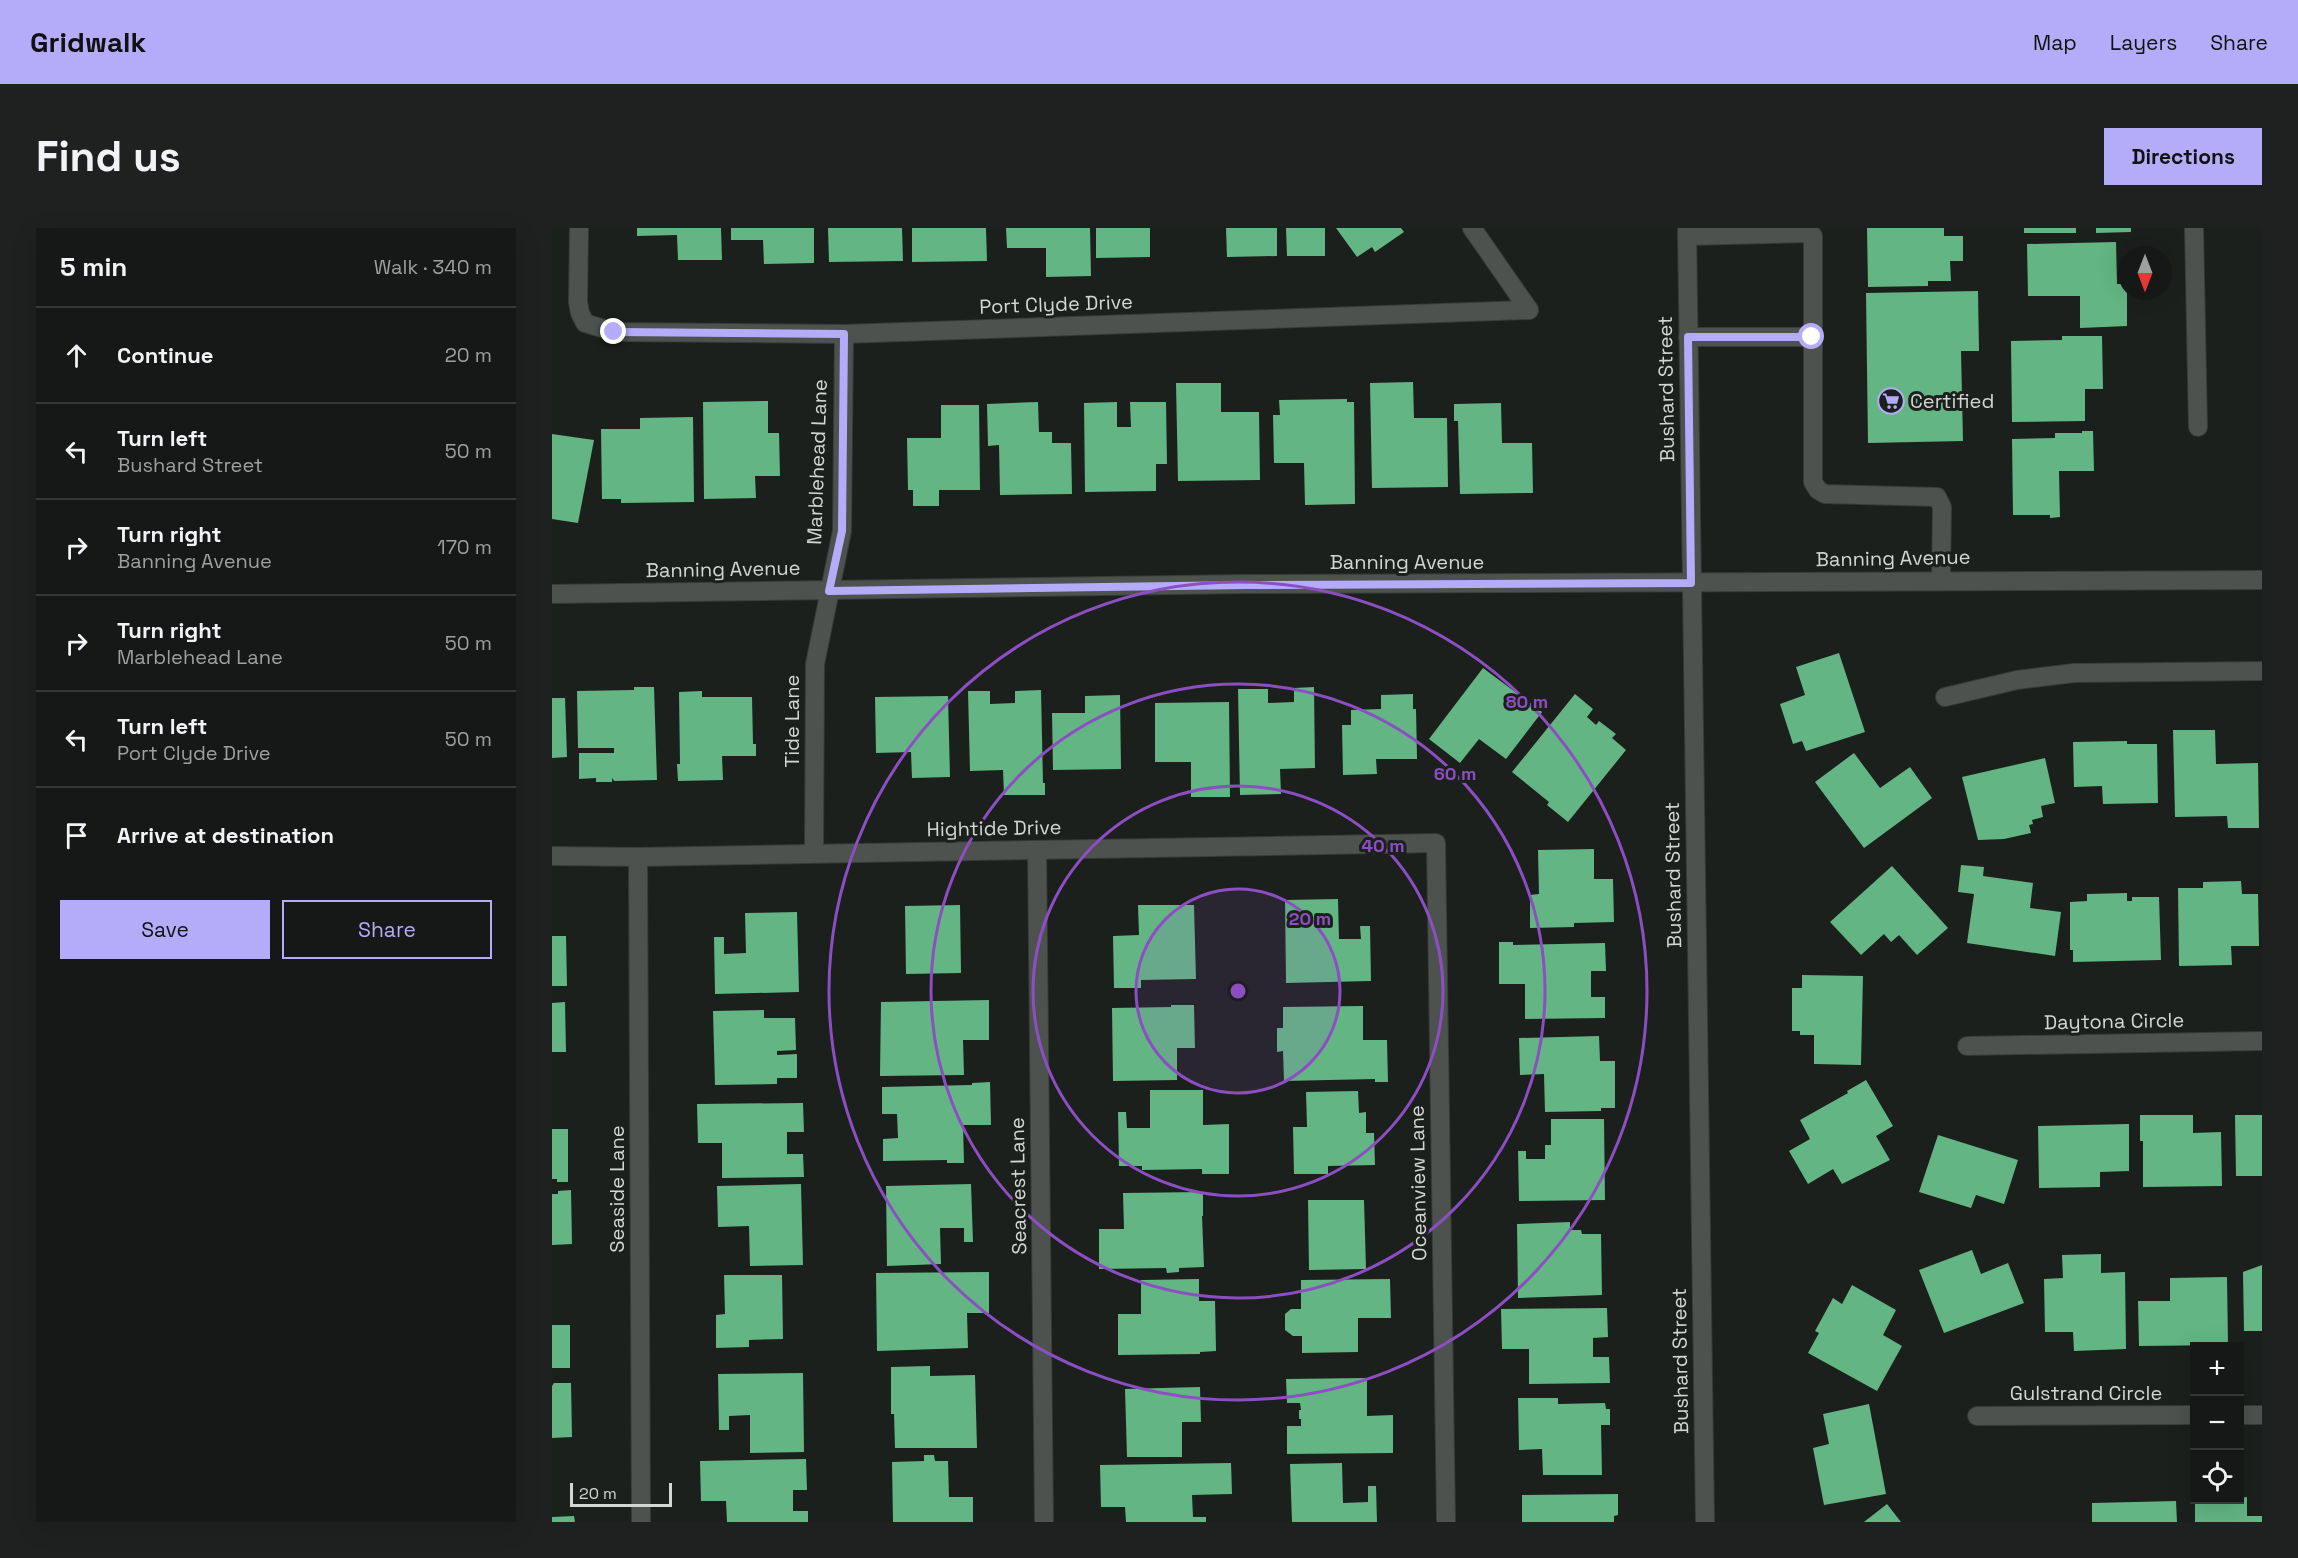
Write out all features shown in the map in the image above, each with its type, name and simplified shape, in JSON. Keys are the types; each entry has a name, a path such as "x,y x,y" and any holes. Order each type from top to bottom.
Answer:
{"street":[{"name":"Port Clyde Drive","path":"579,228 578,302 585,323 614,332 844,334 1529,310 1472,228"},
{"path":"2194,228 2198,427"},
{"path":"1687,232 1810,234 1813,236 1813,482 1818,490 1825,494 1937,497 1942,507 1941,580"},
{"name":"Bushard Street","path":"1687,232 1705,1522"},
{"name":"Marblehead Lane","path":"829,591 842,531 844,334"},
{"path":"1688,337 1812,337"},
{"name":"Banning Avenue","path":"552,594 1258,584 2262,580"},
{"name":"Tide Lane","path":"814,852 815,664 829,591"},
{"path":"1945,697 2017,680 2074,673 2262,671"},
{"name":"Hightide Drive","path":"552,856 638,857 814,852 1436,843"},
{"name":"Oceanview Lane","path":"1436,843 1446,1522"},
{"name":"Seacrest Lane","path":"1037,850 1044,1522"},
{"name":"Seaside Lane","path":"638,857 641,1522"},
{"name":"Daytona Circle","path":"1968,1046 2262,1041"},
{"name":"Gulstrand Circle","path":"1977,1416 2190,1415"},
{"path":"2244,1415 2262,1415"}],"building":[{"path":"637,228 721,228 722,260 678,260 677,235 637,236"},
{"path":"731,228 814,228 814,263 764,264 763,240 731,240"},
{"path":"828,228 902,228 903,261 829,262"},
{"path":"912,228 986,228 987,261 912,262"},
{"path":"1006,228 1090,228 1091,276 1046,277 1046,248 1007,248"},
{"path":"1096,228 1150,228 1150,257 1096,258"},
{"path":"1226,228 1277,228 1277,256 1227,257"},
{"path":"1286,228 1325,228 1325,256 1287,256"},
{"path":"1336,228 1401,228 1404,232 1375,252 1372,247 1357,257"},
{"path":"1867,228 1944,228 1944,236 1963,236 1963,261 1950,261 1951,281 1928,281 1928,286 1868,287"},
{"path":"2024,228 2076,228 2076,233 2024,233"},
{"path":"2096,228 2131,228 2131,232 2096,233"},
{"path":"2116,242 2118,300 2127,300 2127,326 2080,328 2080,296 2028,296 2027,244"},
{"path":"1978,291 1979,351 1961,351 1963,441 1868,443 1866,293"},
{"path":"2062,336 2102,336 2103,389 2085,389 2085,421 2012,422 2011,341 2062,340"},
{"path":"1413,382 1414,418 1447,418 1448,487 1372,488 1370,383"},
{"path":"1176,383 1221,383 1221,412 1259,412 1260,480 1178,481"},
{"path":"1347,399 1347,402 1354,402 1355,504 1305,505 1304,463 1274,463 1273,415 1280,415 1279,400"},
{"path":"768,401 768,433 779,433 780,476 755,476 756,498 704,499 703,402"},
{"path":"1038,402 1039,432 1052,432 1052,443 1071,443 1072,494 1000,495 999,445 988,446 987,404"},
{"path":"1117,402 1117,427 1131,427 1130,402 1166,402 1167,464 1156,464 1156,491 1085,492 1084,403"},
{"path":"1501,403 1502,443 1532,443 1533,493 1460,494 1458,421 1454,421 1454,404"},
{"path":"941,405 979,405 980,490 939,490 939,506 913,506 913,490 908,490 907,438 941,438"},
{"path":"693,417 694,502 621,503 621,499 602,499 601,429 640,429 640,418"},
{"path":"2082,431 2093,431 2094,471 2059,471 2060,517 2013,515 2012,439 2055,438 2055,433 2082,433"},
{"path":"552,434 594,440 578,523 552,519"},
{"path":"1839,653 1865,732 1806,751 1802,741 1793,744 1780,704 1805,695 1796,667"},
{"path":"1483,668 1542,712 1506,759 1479,739 1460,763 1429,739"},
{"path":"634,687 654,687 657,780 614,781 612,778 612,782 596,782 596,778 579,779 579,753 614,753 614,748 578,748 577,691 634,690"},
{"path":"1314,687 1315,768 1280,769 1281,794 1240,795 1238,689 1268,689 1268,703 1294,702 1294,688"},
{"path":"1041,690 1045,795 1004,795 1003,770 970,771 968,691 990,691 990,704 1015,703 1015,691"},
{"path":"702,691 702,697 752,697 753,744 756,744 756,756 722,756 723,780 678,781 677,764 680,764 679,692"},
{"path":"1413,694 1413,709 1416,709 1417,759 1376,759 1377,774 1343,775 1342,725 1351,725 1351,710 1381,709 1381,695"},
{"path":"1575,694 1593,709 1587,717 1596,725 1599,721 1616,734 1612,738 1626,750 1568,822 1547,805 1549,802 1512,772"},
{"path":"1120,695 1121,769 1053,770 1052,713 1085,713 1085,696"},
{"path":"948,696 950,777 912,778 911,752 876,753 875,697"},
{"path":"552,698 565,698 567,757 552,758"},
{"path":"1229,702 1230,797 1191,797 1191,762 1155,762 1155,703"},
{"path":"2173,730 2215,730 2216,764 2258,763 2259,828 2228,828 2227,816 2175,817"},
{"path":"2127,741 2127,744 2157,744 2158,803 2103,804 2102,786 2074,787 2073,742"},
{"path":"1854,753 1880,788 1910,767 1932,798 1864,848 1815,782"},
{"path":"2045,758 2055,803 2041,806 2043,817 2032,820 2033,824 2029,825 2031,833 2004,839 1978,840 1962,777"},
{"path":"1594,849 1594,879 1613,879 1614,922 1574,923 1574,927 1530,928 1530,895 1539,894 1538,850"},
{"path":"1961,865 1984,867 1983,876 2033,883 2030,908 2061,912 2055,956 1967,943 1974,894 1958,892"},
{"path":"1892,866 1948,928 1917,955 1899,935 1891,942 1884,934 1861,955 1830,922"},
{"path":"2241,881 2242,894 2258,894 2259,946 2231,946 2232,965 2179,966 2178,888 2203,888 2203,882"},
{"path":"2127,893 2127,901 2132,901 2132,897 2159,897 2161,960 2073,962 2073,950 2070,950 2070,902 2087,901 2087,894"},
{"path":"1338,899 1339,939 1361,939 1360,926 1370,926 1371,981 1286,983 1285,900"},
{"path":"960,905 961,973 906,974 905,906"},
{"path":"1138,905 1194,905 1196,979 1141,980 1141,988 1114,988 1113,936 1139,935"},
{"path":"797,912 799,992 715,994 714,937 724,937 724,954 746,953 745,913"},
{"path":"552,936 566,936 567,986 552,986"},
{"path":"1499,942 1513,942 1513,945 1605,943 1606,971 1591,971 1591,997 1605,997 1605,1018 1525,1019 1525,984 1499,984"},
{"path":"1802,975 1863,976 1861,1065 1814,1064 1814,1035 1800,1035 1800,1031 1792,1031 1792,988 1802,988"},
{"path":"989,1000 989,1040 963,1040 964,1075 880,1076 881,1002"},
{"path":"565,1002 566,1052 552,1052 552,1003"},
{"path":"1171,1005 1194,1005 1195,1048 1177,1048 1177,1080 1113,1081 1112,1008 1171,1007"},
{"path":"1363,1006 1363,1040 1387,1040 1388,1082 1375,1082 1375,1079 1284,1081 1283,1051 1277,1052 1277,1028 1283,1028 1283,1007"},
{"path":"764,1010 764,1018 795,1018 796,1050 777,1051 777,1055 797,1054 797,1078 777,1078 777,1084 715,1085 713,1011"},
{"path":"1599,1036 1600,1061 1615,1061 1615,1108 1601,1108 1601,1111 1545,1112 1544,1074 1520,1075 1519,1038"},
{"path":"1866,1080 1893,1126 1876,1136 1890,1160 1842,1184 1833,1169 1808,1184 1789,1151 1810,1139 1800,1120"},
{"path":"990,1082 991,1125 963,1125 964,1163 947,1163 947,1160 883,1161 883,1139 898,1138 897,1114 882,1114 882,1087 972,1085 972,1083"},
{"path":"1150,1090 1203,1090 1203,1125 1229,1124 1229,1174 1202,1174 1202,1169 1142,1170 1142,1166 1119,1166 1118,1112 1126,1112 1127,1128 1150,1128"},
{"path":"1358,1091 1359,1113 1366,1112 1366,1133 1374,1133 1375,1165 1328,1166 1328,1174 1294,1174 1293,1127 1307,1127 1306,1092"},
{"path":"803,1103 804,1132 787,1132 787,1154 803,1154 804,1177 722,1178 722,1143 698,1143 697,1104"},
{"path":"2140,1115 2193,1115 2193,1133 2221,1132 2222,1186 2143,1187 2143,1141 2140,1141"},
{"path":"2235,1115 2262,1115 2262,1176 2236,1176"},
{"path":"1551,1119 1604,1119 1605,1200 1519,1201 1518,1151 1526,1151 1526,1159 1545,1159 1545,1145 1551,1145"},
{"path":"2129,1124 2129,1171 2100,1172 2100,1187 2039,1188 2038,1126"},
{"path":"552,1129 568,1129 568,1182 557,1182 557,1179 552,1179"},
{"path":"1938,1135 2018,1160 2004,1204 1976,1195 1971,1208 1919,1192"},
{"path":"801,1184 803,1265 750,1266 749,1226 718,1227 717,1186"},
{"path":"971,1184 973,1242 964,1242 964,1228 940,1228 941,1264 887,1266 886,1186"},
{"path":"571,1190 572,1244 552,1245 552,1194"},
{"path":"1203,1192 1204,1267 1179,1268 1179,1272 1167,1273 1166,1268 1099,1269 1099,1229 1124,1229 1123,1193"},
{"path":"1308,1200 1364,1200 1366,1269 1309,1270"},
{"path":"1570,1222 1570,1230 1581,1230 1582,1234 1601,1234 1602,1295 1518,1298 1517,1224"},
{"path":"1972,1250 1981,1274 2008,1263 2024,1303 1944,1333 1919,1270"},
{"path":"2101,1254 2101,1273 2125,1272 2126,1349 2074,1351 2073,1332 2045,1332 2044,1279 2063,1278 2062,1255"},
{"path":"2262,1265 2262,1331 2244,1331 2243,1272"},
{"path":"989,1272 989,1313 967,1313 968,1348 877,1351 876,1273"},
{"path":"724,1275 782,1275 783,1339 749,1340 749,1347 716,1348 716,1315 725,1314"},
{"path":"2227,1277 2228,1342 2139,1346 2138,1301 2170,1301 2170,1278"},
{"path":"1199,1279 1199,1301 1215,1301 1216,1351 1200,1352 1200,1354 1118,1355 1118,1314 1141,1314 1141,1280"},
{"path":"1390,1279 1391,1318 1358,1318 1358,1352 1302,1353 1302,1336 1293,1336 1285,1330 1285,1314 1291,1309 1301,1309 1301,1280"},
{"path":"1852,1285 1896,1310 1883,1335 1902,1346 1877,1391 1808,1353 1819,1333 1815,1331 1833,1298 1842,1304"},
{"path":"1607,1308 1608,1337 1593,1338 1593,1357 1609,1357 1610,1383 1529,1384 1529,1349 1502,1349 1501,1309"},
{"path":"552,1325 570,1325 570,1368 552,1368"},
{"path":"930,1366 930,1376 975,1375 977,1448 895,1448 894,1414 891,1414 891,1367"},
{"path":"803,1373 804,1452 750,1453 750,1415 729,1416 729,1430 719,1430 718,1374"},
{"path":"1367,1378 1367,1416 1393,1415 1393,1453 1287,1454 1287,1426 1301,1426 1299,1410 1301,1410 1300,1403 1287,1403 1286,1379"},
{"path":"554,1383 571,1383 572,1437 552,1438 552,1386"},
{"path":"1200,1387 1201,1422 1182,1422 1182,1457 1127,1457 1125,1389"},
{"path":"1518,1398 1558,1398 1558,1404 1605,1403 1606,1409 1610,1409 1610,1425 1601,1425 1602,1475 1543,1475 1542,1449 1519,1450"},
{"path":"1869,1404 1886,1494 1824,1505 1813,1448 1829,1444 1823,1414"},
{"path":"924,1455 934,1455 935,1461 948,1461 949,1497 973,1497 973,1522 893,1522 892,1462 924,1461"},
{"path":"806,1459 807,1490 793,1490 793,1511 808,1511 808,1522 727,1522 726,1501 701,1501 700,1461"},
{"path":"1231,1463 1232,1494 1192,1495 1193,1517 1206,1517 1206,1522 1126,1522 1125,1507 1101,1507 1100,1465"},
{"path":"1342,1463 1343,1503 1368,1502 1368,1486 1376,1486 1377,1522 1292,1522 1290,1464"},
{"path":"1618,1494 1618,1515 1614,1516 1614,1522 1522,1522 1522,1495"},
{"path":"2244,1497 2247,1497 2247,1516 2262,1516 2262,1522 2195,1522 2195,1504 2244,1504"},
{"path":"2176,1501 2177,1522 2092,1522 2092,1503"},
{"path":"1887,1504 1901,1522 1864,1522"},
{"path":"574,1516 575,1522 552,1522 552,1517"}],"place":[{"name":"Certified","path":"1891,401"}],"route":[{"path":"614,332 844,334 842,531 829,591 1246,585 1691,583 1688,337 1812,337"}]}
